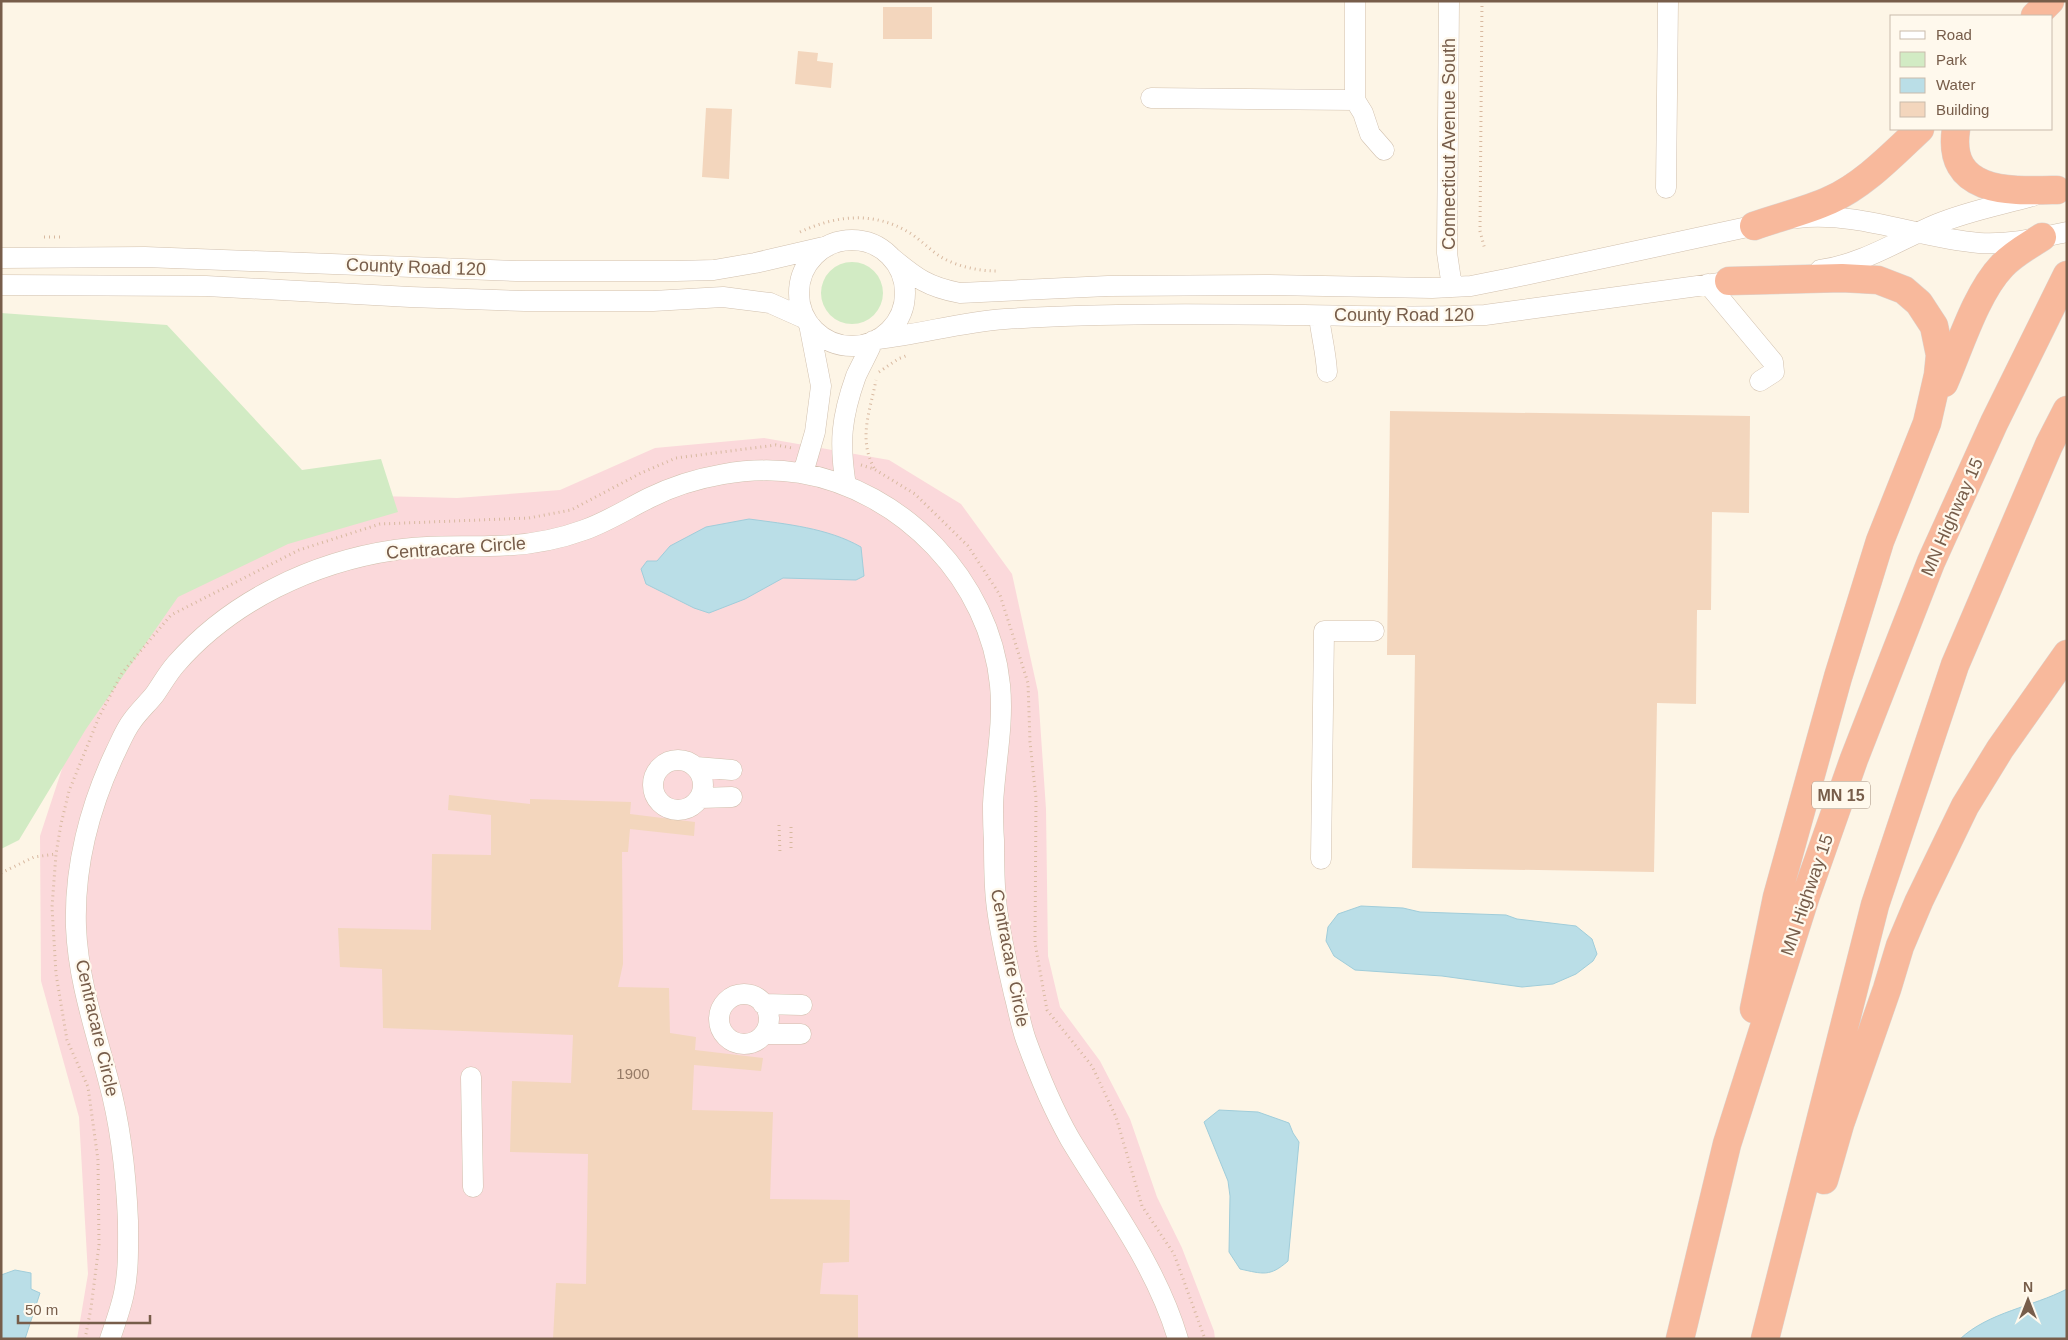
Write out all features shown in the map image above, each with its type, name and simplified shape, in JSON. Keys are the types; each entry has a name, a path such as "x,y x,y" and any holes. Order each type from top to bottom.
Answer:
{"highway":[{"path":"2036,15 2050,1"},
{"path":"1754,226 1830,200 1850,190 1919,130"},
{"path":"1956,130 1955,145 1958,158 1961,167 1968,175 1998,189 2014,191 2062,189"},
{"path":"1724,1159 1777,897 1838,677 1880,541 1925,428 1976,308 1987,287 2000,267 2015,254 2053,235"},
{"name":"MN Highway 15","path":"1680,1339 1724,1159 1805,898 1854,759 1931,562 1994,423 2067,276"},
{"path":"1718,282 1842,278 1878,280 1904,290 1920,303 1928,316 1938,340 1940,355 1938,375 1925,428"},
{"path":"1765,1339 1878,896 1955,665 2049,446 2067,410"},
{"path":"1773,1339 1803,1249 1840,1124 1900,946 1919,901 1965,806 2000,748 2067,654"}],"street":[{"path":"1354,1 1356,100 1370,134 1384,150"},
{"name":"Connecticut Avenue South","path":"1449,1 1448,253 1452,287"},
{"path":"1666,188 1668,1"},
{"path":"1151,98 1356,100"},
{"name":"County Road 120","path":"876,340 967,323 1005,319 1089,316 1447,317 1485,315 1718,282 1830,269 1873,255 1961,215 2062,189"},
{"name":"County Road 120","path":"892,258 924,283 939,289 960,293 1108,286 1282,285 1432,288 1452,287 1511,278 1792,219 1828,217 1986,243 2018,241 2053,235"},
{"path":"803,473 818,418 821,386 808,322 800,296 801,281 806,267 816,255 828,246 841,241 854,240 868,242 881,248 900,269 905,297 902,311 895,324 876,340 859,345 838,343 819,334 808,322"},
{"name":"County Road 120","path":"1,258 145,257 506,270 676,271 714,270 797,255 828,246"},
{"path":"1718,282 1774,362 1774,372 1760,381"},
{"name":"County Road 120","path":"1,285 206,286 525,301 653,300 723,297 770,303 808,322"},
{"path":"1319,316 1320,332 1326,351 1327,372"},
{"path":"846,486 842,460 842,435 851,392 876,340"},
{"name":"Centracare Circle","path":"110,1339 124,1293 129,1251 126,1180 118,1117 90,1010 81,968 76,925 79,870 88,825 113,757 131,722 175,666 204,637 240,608 272,590 315,570 359,557 397,549 442,545 515,545 549,541 585,530 616,517 648,498 673,488 702,479 766,470 803,473 846,486 878,502 908,522 935,544 960,576 978,606 992,642 1001,696 1002,716 993,804 996,903 1007,963 1024,1035 1066,1132 1138,1249 1158,1287 1178,1339"},
{"path":"1321,859 1324,631 1374,631"},
{"path":"696,767 704,782 700,798 688,809 671,810 657,800 652,784 658,768 673,760 681,759 696,767 732,770"},
{"path":"700,798 732,797"},
{"path":"801,1034 764,1034 751,1043 735,1043 723,1033 719,1017 726,1002 740,995 749,995 763,1004 802,1005"},
{"path":"763,1004 768,1018 764,1034"},
{"path":"471,1077 472,1187"}],"path":[{"path":"1482,1 1480,231 1485,250"},
{"path":"874,469 867,456 865,443 876,377 880,371 898,359 912,353"},
{"path":"85,1339 99,1245 98,1160 88,1087 67,1040 56,974 52,907 56,854 61,824 70,791 99,717 122,673 171,615 299,550 380,524 529,518 571,510 641,473 676,458 776,445 809,452"},
{"path":"842,460 874,469 915,494 968,546 1000,595 1028,683 1030,742 1036,798 1035,943 1047,1010 1092,1066 1116,1117 1142,1206 1174,1254 1205,1339"},
{"path":"779,825 780,854"},
{"path":"791,848 792,825"},
{"path":"1,873 34,857 56,854"}],"shaded area":[{"path":"764,438 889,460 961,504 1012,574 1038,692 1046,809 1048,956 1060,1007 1100,1061 1130,1119 1157,1197 1182,1248 1214,1331 1215,1339 77,1339 88,1274 79,1117 41,981 40,836 82,708 168,579 378,496 457,498 560,490 655,448"}],"green space":[{"path":"846,262 858,262 874,271 881,281 883,293 881,305 874,315 858,324 846,324 835,319 826,310 821,299 821,287 826,276 835,267"},
{"path":"1,313 167,325 302,470 381,459 398,512 288,544 178,597 86,729 19,840 1,849"}],"water":[{"path":"749,519 821,531 861,547 864,576 856,580 783,578 745,599 709,613 694,608 646,584 641,569 647,561 657,561 670,546 706,527"},
{"path":"1361,906 1403,908 1420,912 1506,915 1517,919 1576,926 1592,939 1597,954 1593,961 1576,974 1553,984 1522,987 1442,976 1355,970 1334,956 1326,941 1328,927 1338,914"},
{"path":"1219,1110 1258,1112 1289,1123 1299,1142 1288,1261 1271,1272 1261,1273 1240,1269 1229,1252 1230,1196 1228,1181 1204,1122"},
{"path":"15,1270 31,1273 31,1289 40,1293 25,1339 1,1339 1,1275"},
{"path":"2067,1289 2067,1339 1960,1339 1984,1322"}],"building":[{"path":"883,7 932,7 932,39 883,39"},
{"path":"798,51 818,53 817,61 833,63 831,88 795,84"},
{"path":"706,108 732,109 729,179 702,177"},
{"path":"1390,411 1750,416 1749,513 1712,512 1711,610 1697,610 1696,704 1657,703 1654,872 1412,868 1415,655 1387,655"},
{"path":"449,795 530,804 530,799 631,802 630,814 695,822 694,836 630,829 628,852 622,852 623,964 618,987 669,988 670,1033 696,1037 695,1050 763,1058 761,1071 694,1065 692,1110 773,1112 770,1199 850,1200 849,1262 823,1263 820,1294 858,1295 858,1339 553,1339 556,1283 586,1284 588,1154 510,1152 512,1081 571,1083 573,1035 383,1028 382,969 340,967 338,928 431,930 432,854 491,855 491,815 448,810"}]}
